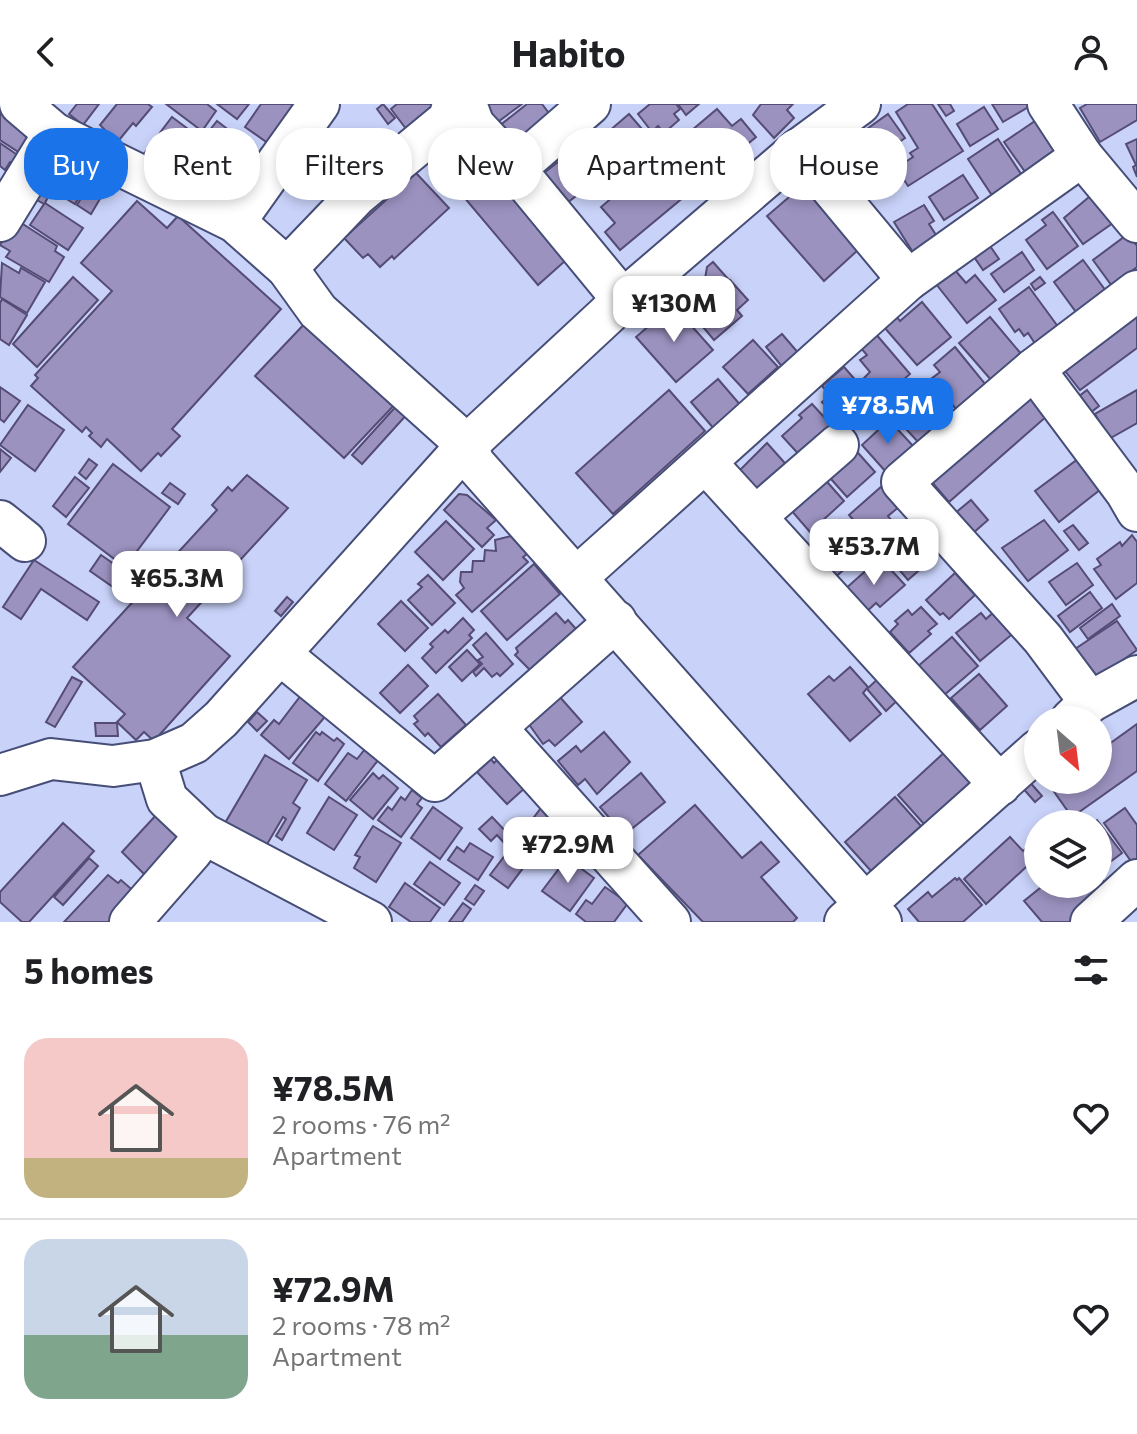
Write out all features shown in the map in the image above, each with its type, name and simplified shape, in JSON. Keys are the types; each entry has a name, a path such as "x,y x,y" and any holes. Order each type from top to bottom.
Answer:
{"street":[{"path":"20,104 48,128"},
{"path":"235,222 319,104"},
{"path":"287,268 357,195 449,119 453,104"},
{"path":"466,104 477,128"},
{"path":"542,146 590,104"},
{"path":"827,128 860,104"},
{"path":"1048,104 1082,156 1133,212"},
{"path":"577,577 908,280 1082,156"},
{"path":"128,169 235,222 287,268 318,311 467,445 474,463 616,621 863,916 1024,763"},
{"path":"2,765 51,759 113,766 155,760 194,743 221,719 467,445 623,300 770,174"},
{"path":"0,221 24,182"},
{"path":"541,200 623,300"},
{"path":"841,200 908,280"},
{"path":"1077,706 1043,639 902,482 1034,369 1137,291"},
{"path":"1034,369 1137,511"},
{"path":"755,517 838,445"},
{"path":"706,463 1000,785"},
{"path":"280,654 435,781 616,621"},
{"path":"1088,706 1137,676"},
{"path":"496,728 670,922"},
{"path":"155,760 167,799 204,834 365,921"},
{"path":"130,922 204,834"},
{"path":"1091,922 1137,880"}],"building":[{"path":"77,104 99,104 83,125 69,114"},
{"path":"117,104 148,104 152,107 136,126 133,123 128,129 103,128 100,125"},
{"path":"166,104 207,104 216,111 204,128 198,128"},
{"path":"217,104 249,104 237,119"},
{"path":"261,104 302,104 285,128 276,128 276,140 272,146 260,138 260,128 245,127"},
{"path":"383,104 395,118 388,124 377,109"},
{"path":"397,104 433,106 427,111 431,117 412,132 412,128 405,128 391,109"},
{"path":"480,104 522,104 495,124"},
{"path":"527,104 542,104 554,120 542,130 497,128"},
{"path":"650,104 676,104 680,109 674,114 679,120 670,128 649,128 638,114"},
{"path":"678,104 699,104 686,115"},
{"path":"761,104 793,104 787,110 794,118 784,128 770,128 770,134 753,115"},
{"path":"908,104 932,104 963,151 908,186 907,161 913,157 910,153 918,148 896,112"},
{"path":"938,104 950,104 954,111 946,116"},
{"path":"992,104 1029,104 1030,106 1003,122"},
{"path":"1087,104 1137,104 1137,120 1100,142 1080,108"},
{"path":"984,107 998,129 970,146 957,124"},
{"path":"717,109 732,126 741,119 748,128 695,128"},
{"path":"0,111 24,130 24,147 20,153 0,140"},
{"path":"629,114 641,128 613,128"},
{"path":"888,114 898,128 868,128"},
{"path":"172,117 187,128 164,128"},
{"path":"1038,119 1063,158 1030,179 1004,142"},
{"path":"217,121 226,128 212,128"},
{"path":"998,139 1027,183 997,203 968,159"},
{"path":"1137,139 1137,177 1133,167 1136,165 1126,144"},
{"path":"0,143 19,156 5,170 0,166"},
{"path":"558,162 558,199 542,179 542,174"},
{"path":"416,173 428,186 428,200 441,200 449,208 394,259 392,256 380,267 368,254 363,258 344,238 386,200 412,200 412,177"},
{"path":"963,175 978,198 944,220 929,197"},
{"path":"1095,192 1113,223 1083,244 1064,218"},
{"path":"37,200 46,200 45,203 83,228 68,250 30,225 44,204"},
{"path":"80,200 99,200 91,214 77,205"},
{"path":"466,200 514,200 565,261 538,285"},
{"path":"609,200 680,200 620,250 605,232 615,223 601,207"},
{"path":"786,200 814,200 858,250 824,281 767,216"},
{"path":"137,201 167,228 178,216 281,309 172,429 180,436 141,471 107,439 101,447 89,436 92,433 86,427 82,432 31,386 38,378 35,375 112,291 81,263"},
{"path":"924,205 934,221 929,224 938,238 914,254 894,222"},
{"path":"1053,212 1078,246 1047,269 1026,240 1046,225 1042,220"},
{"path":"15,219 57,246 55,251 64,257 49,282 6,257 10,251 0,245"},
{"path":"1128,234 1137,246 1137,267 1112,286 1093,260"},
{"path":"988,243 999,259 983,270 972,254"},
{"path":"1022,252 1034,270 1004,292 991,274"},
{"path":"1083,260 1106,291 1076,312 1054,282"},
{"path":"713,262 728,279 715,290 705,279 707,267"},
{"path":"2,263 19,273 21,268 45,282 27,313 0,297"},
{"path":"954,269 966,283 975,275 996,300 967,323 936,284"},
{"path":"73,277 98,300 37,367 13,344"},
{"path":"1040,277 1045,283 1035,290 1031,284"},
{"path":"730,280 748,300 737,310 742,316 714,340 694,312"},
{"path":"1029,287 1059,328 1036,345 1028,333 1024,336 1019,329 1015,332 999,309"},
{"path":"2,299 27,315 9,345 0,339"},
{"path":"922,302 951,337 917,365 884,327 896,316 900,321"},
{"path":"673,305 713,350 676,382 636,337"},
{"path":"1137,312 1137,348 1080,390 1062,367"},
{"path":"990,317 1022,355 992,381 959,343"},
{"path":"309,319 398,401 344,458 255,376"},
{"path":"875,333 910,374 880,400 862,380 870,372 860,360 867,355 860,347"},
{"path":"782,334 800,355 784,369 766,347"},
{"path":"753,340 778,367 748,394 723,367"},
{"path":"955,347 986,385 956,409 931,379 940,372 934,365"},
{"path":"844,367 878,406 848,432 822,402 830,395 822,386"},
{"path":"718,379 742,407 715,430 691,402"},
{"path":"921,384 941,406 931,415 941,426 921,445 891,413"},
{"path":"0,387 20,401 4,422 0,419"},
{"path":"669,390 705,431 613,514 576,473"},
{"path":"1087,390 1099,406 1090,413 1078,397"},
{"path":"1137,390 1137,423 1109,439 1095,414"},
{"path":"1029,395 1047,416 949,502 931,481"},
{"path":"399,403 409,412 362,464 352,455"},
{"path":"812,404 837,431 804,460 782,436"},
{"path":"28,405 64,430 35,471 0,445"},
{"path":"889,420 914,447 886,472 862,445"},
{"path":"767,443 791,470 760,498 738,472"},
{"path":"852,446 875,472 847,497 823,470"},
{"path":"0,449 11,458 0,472"},
{"path":"89,459 97,465 86,479 79,473"},
{"path":"1078,459 1101,489 1059,522 1035,491"},
{"path":"113,464 170,507 125,567 68,524"},
{"path":"247,475 288,508 187,618 230,656 154,741 144,732 136,740 117,722 125,714 73,667 217,510 212,505 228,487 232,491"},
{"path":"821,475 844,501 810,532 784,502"},
{"path":"75,477 89,488 66,517 53,506"},
{"path":"170,483 185,494 178,504 162,493"},
{"path":"882,486 900,506 888,516 892,521 885,527 887,530 873,542 849,515"},
{"path":"459,494 467,495 496,520 487,528 494,535 482,547 444,510"},
{"path":"971,500 988,520 972,534 954,514"},
{"path":"1044,520 1068,550 1028,581 1002,548"},
{"path":"446,521 474,549 443,580 415,552"},
{"path":"848,523 869,548 833,579 811,554"},
{"path":"1073,525 1088,543 1079,550 1064,531"},
{"path":"924,532 938,548 932,552 935,556 908,580 891,560"},
{"path":"1132,535 1137,542 1137,583 1116,599 1094,569 1101,565 1097,559 1120,542 1122,546"},
{"path":"511,536 527,554 523,557 528,562 472,612 456,595 464,588 460,582 461,572 472,572 473,561 484,561 485,550 496,551 495,540"},
{"path":"101,555 124,571 113,587 90,571"},
{"path":"880,558 905,585 880,607 876,603 864,614 843,591"},
{"path":"34,560 99,602 87,620 41,589 21,619 3,607"},
{"path":"1077,563 1093,585 1066,605 1049,582"},
{"path":"534,564 560,594 507,640 481,611"},
{"path":"137,571 146,578 125,601 117,595"},
{"path":"955,573 975,595 949,619 943,613 940,615 926,600"},
{"path":"428,575 455,603 432,625 408,600 422,587 418,584"},
{"path":"1090,592 1102,608 1070,632 1058,616"},
{"path":"287,597 293,602 281,616 275,611"},
{"path":"401,601 428,628 405,651 378,624"},
{"path":"1112,604 1120,616 1088,639 1080,628"},
{"path":"921,607 937,624 928,631 931,634 909,653 890,632 898,624 895,621 908,610 912,615"},
{"path":"997,609 1016,631 980,661 956,633 981,613 986,619"},
{"path":"556,613 577,630 534,674 515,655 518,652 516,648"},
{"path":"463,618 474,630 469,635 472,638 436,673 422,658 433,647 430,644 445,630 448,633"},
{"path":"1117,621 1137,650 1096,679 1075,649"},
{"path":"486,633 513,664 500,676 497,673 492,677 484,668 476,676 473,672 482,664 478,660 483,657 473,645"},
{"path":"952,637 978,666 943,696 917,667"},
{"path":"467,650 480,664 462,681 449,667"},
{"path":"408,665 428,686 400,713 380,693"},
{"path":"850,667 868,687 863,693 881,714 850,741 808,694 829,676 834,681"},
{"path":"979,674 1007,706 980,730 951,698"},
{"path":"882,675 901,697 886,711 867,689"},
{"path":"72,677 82,682 55,727 46,722"},
{"path":"305,690 329,712 289,759 261,735 274,720 279,724"},
{"path":"438,694 466,725 441,747 414,724 418,721 414,716"},
{"path":"559,696 582,722 555,746 549,740 543,744 528,723"},
{"path":"257,712 267,721 257,731 248,722"},
{"path":"95,723 117,723 118,736 96,736"},
{"path":"1137,724 1137,771 1112,789 1112,742"},
{"path":"316,732 320,735 322,732 334,741 337,738 344,744 318,781 293,763"},
{"path":"604,732 630,762 597,794 585,779 578,785 558,761 576,746 581,752"},
{"path":"365,749 379,759 346,801 325,784 348,753 357,759"},
{"path":"947,750 974,779 924,824 898,795"},
{"path":"265,755 307,780 293,803 300,808 282,840 276,836 286,819 283,817 266,846 225,823"},
{"path":"491,759 494,763 497,760 527,786 507,804 477,772"},
{"path":"373,773 379,779 383,775 398,788 373,819 350,800"},
{"path":"641,773 665,802 624,835 600,807"},
{"path":"412,790 422,798 417,804 422,808 401,837 378,820 388,807 392,810 401,797 405,800"},
{"path":"1028,794 1042,796 1035,802"},
{"path":"1056,794 1104,794 1082,810 1067,810"},
{"path":"329,797 357,815 334,850 307,833"},
{"path":"895,797 921,826 871,871 845,842"},
{"path":"695,805 742,858 761,842 779,862 761,877 797,918 793,922 703,922 638,855"},
{"path":"433,807 462,828 440,859 411,838"},
{"path":"541,808 567,827 554,846 545,839 508,888 490,875"},
{"path":"1125,808 1137,825 1137,861 1133,864 1112,834 1112,817"},
{"path":"158,813 187,839 151,881 122,852"},
{"path":"492,817 512,838 506,845 497,835 491,841 479,829"},
{"path":"63,823 94,851 29,922 22,922 0,902 0,892"},
{"path":"373,826 401,843 376,882 354,868 360,857 355,855"},
{"path":"1010,837 1024,850 1024,869 986,904 964,879"},
{"path":"1112,840 1122,853 1112,860"},
{"path":"470,843 493,857 478,880 448,860 457,847 464,852"},
{"path":"89,858 98,866 63,905 54,897"},
{"path":"567,858 594,878 570,911 542,891"},
{"path":"430,862 460,883 444,905 414,884"},
{"path":"108,875 118,883 121,880 137,894 111,922 64,922"},
{"path":"959,878 982,905 963,922 919,922 908,909 928,892 932,897"},
{"path":"405,883 440,908 430,922 411,922 389,907"},
{"path":"475,885 484,891 474,905 465,899"},
{"path":"605,887 628,903 614,922 586,922 576,914 586,900 592,904"},
{"path":"1028,898 1099,898 1071,922 1042,922 1024,901"},
{"path":"463,903 471,909 462,922 449,922"}]}
